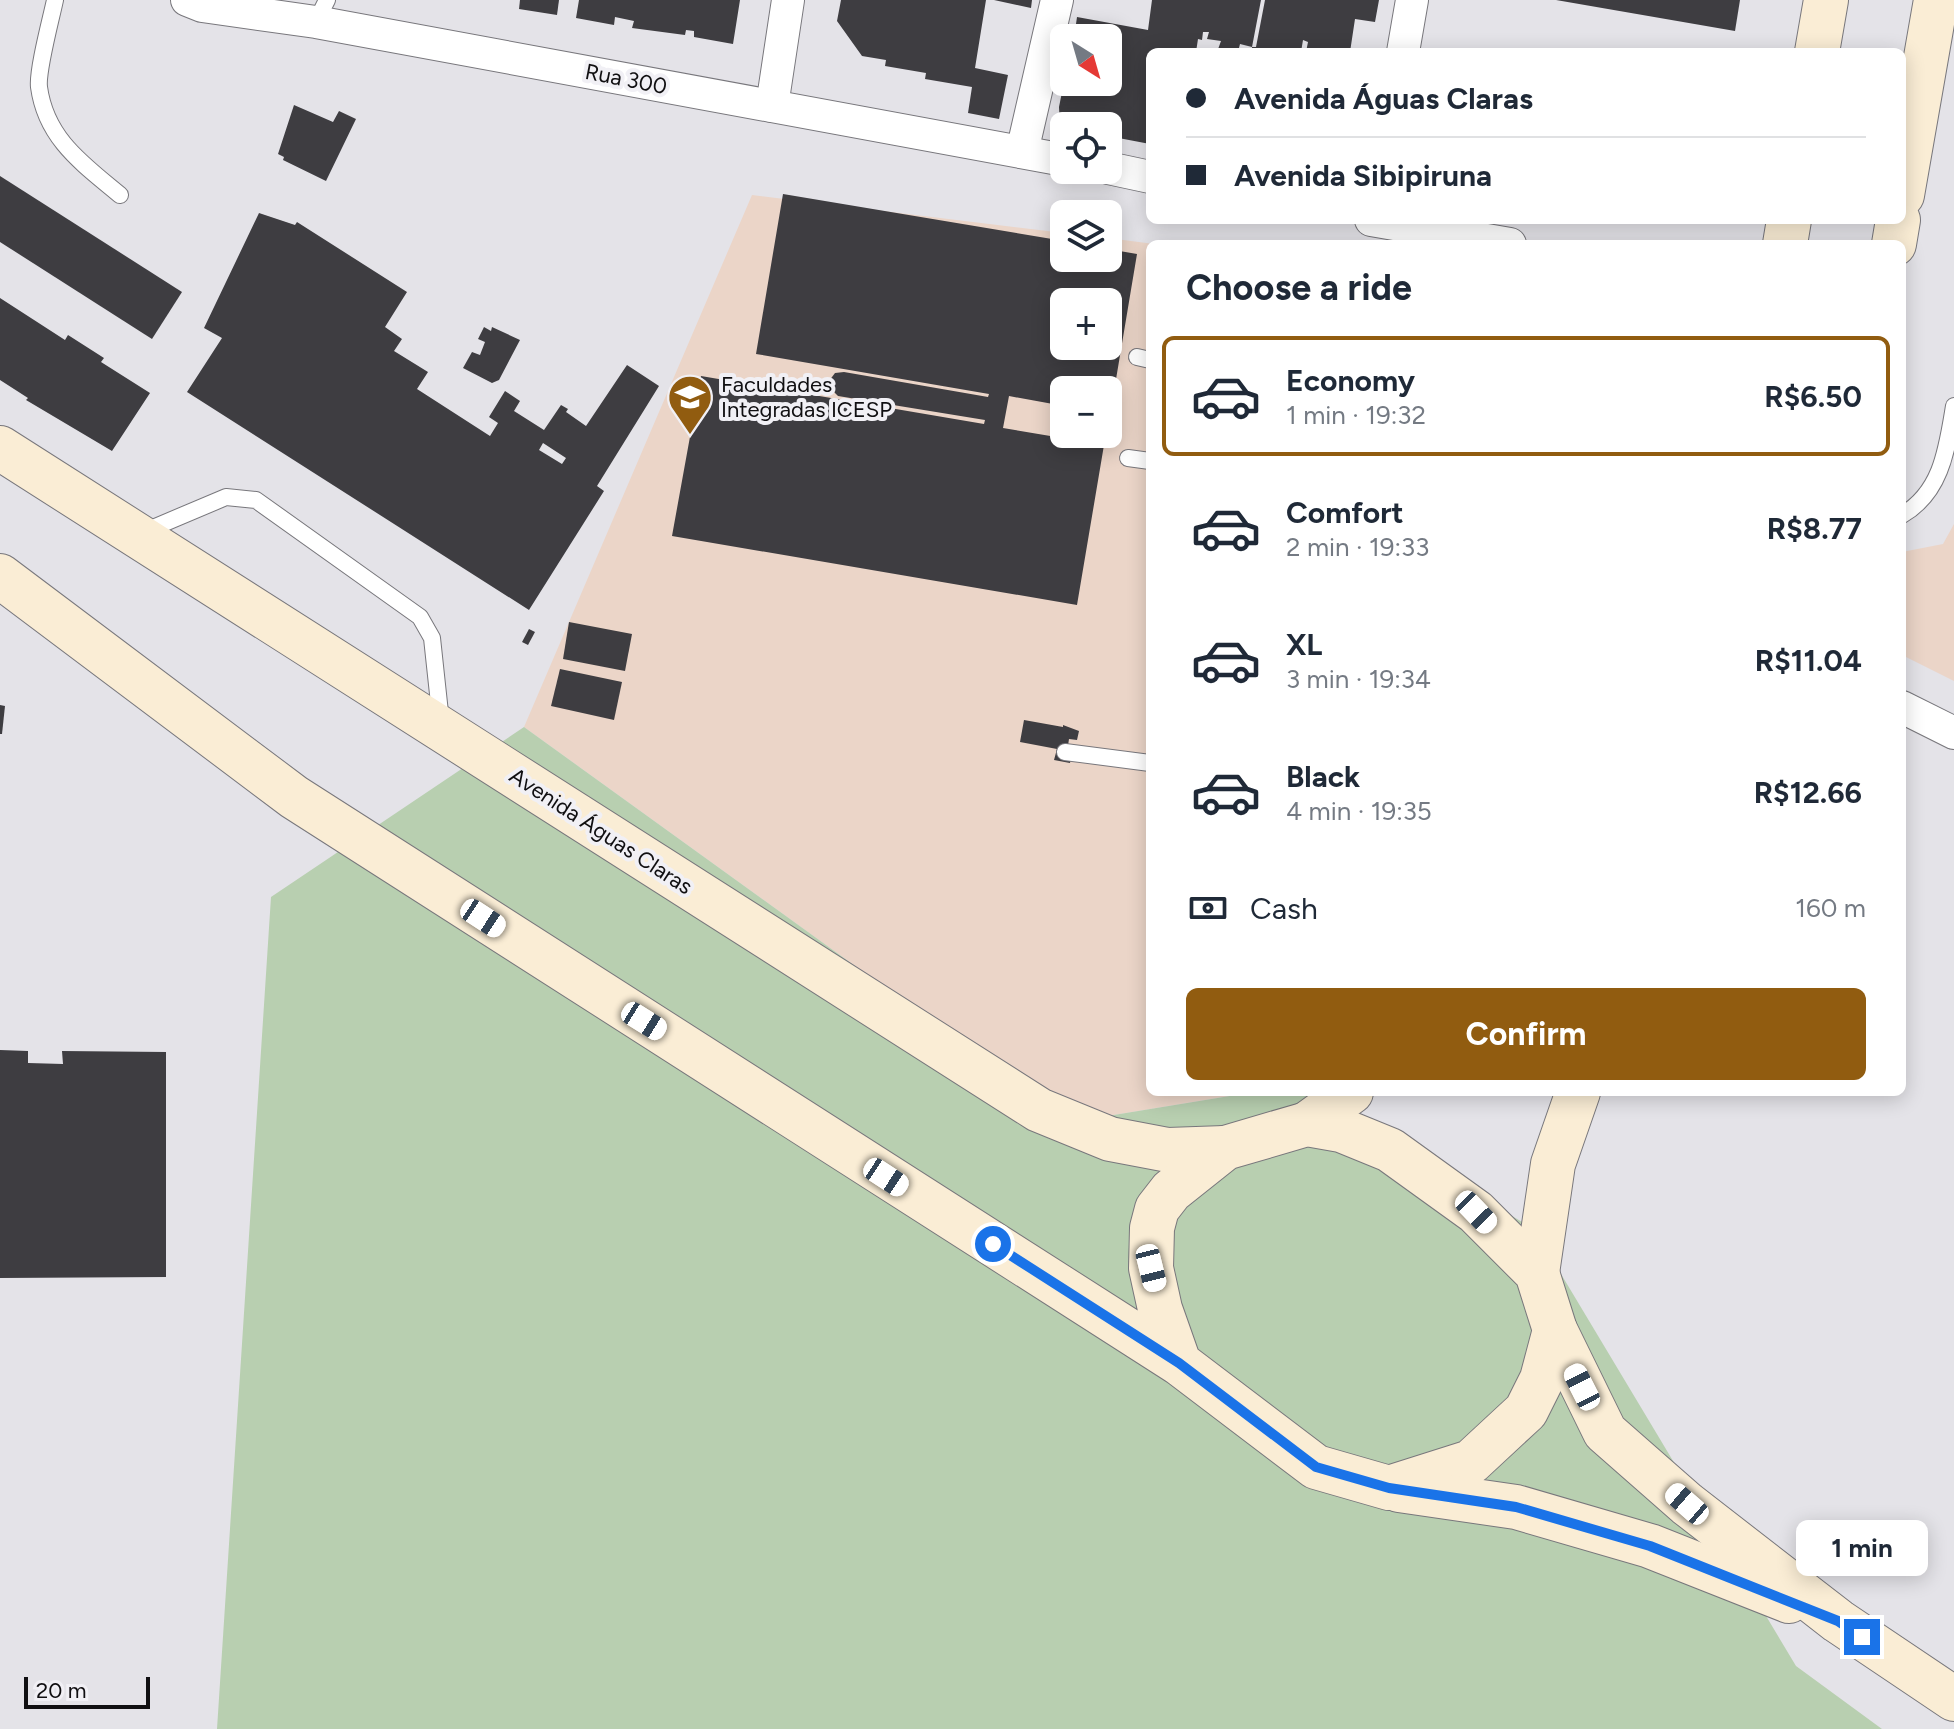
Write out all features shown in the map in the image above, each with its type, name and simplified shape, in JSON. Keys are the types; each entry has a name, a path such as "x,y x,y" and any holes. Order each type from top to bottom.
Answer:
{"main road":[{"path":"1818,48 1826,0"},
{"path":"1906,172 1936,0"},
{"name":"Avenida Águas Claras","path":"0,448 1039,1110 1110,1139 1168,1150 1225,1148"},
{"path":"0,576 294,797 1179,1363 1316,1467 1389,1488 1516,1507 1650,1546 1838,1621"},
{"path":"1179,1363 1160,1309 1151,1268 1152,1228 1157,1209 1171,1191 1225,1148 1307,1124 1346,1096"},
{"path":"1577,1096 1553,1164 1537,1273 1555,1330 1605,1432 1687,1504 1838,1621 1954,1699"},
{"path":"1307,1124 1341,1130 1390,1150 1476,1212 1537,1273"},
{"path":"1389,1488 1471,1462 1526,1411 1542,1379 1555,1330"}],"street":[{"name":"Rua 300","path":"187,0 202,6 322,11 772,106 1050,157"},
{"path":"772,106 788,0"},
{"path":"1022,152 1057,0"},
{"path":"1404,48 1412,0"},
{"path":"1122,171 1146,176"},
{"path":"1380,224 1484,240"},
{"path":"1906,709 1954,733"}],"lane":[{"path":"55,0 39,85 51,126 68,153 120,195"},
{"path":"1906,511 1935,484 1947,451 1954,406"},
{"path":"1128,458 1146,460"},
{"path":"136,535 226,497 256,500 420,617 432,638 441,729"},
{"path":"1065,752 1146,762"}],"shaded area":[{"path":"752,195 1050,231 1050,272 1122,272 1122,240 1146,243 1146,1096 1230,1096 1071,1122 524,727"},
{"path":"1954,524 1954,681 1906,657 1906,551 1943,544"}],"green space":[{"path":"524,727 1071,1122 1230,1096 1308,1096 1534,1229 1796,1666 1882,1729 217,1729 271,897"}],"building":[{"path":"520,0 559,0 557,15 519,9"},
{"path":"579,0 740,0 733,44 694,37 694,31 686,30 685,35 632,28 634,21 615,17 614,25 576,18"},
{"path":"841,0 986,0 975,68 1008,75 999,119 968,113 972,87 925,79 926,73 885,66 886,60 862,56 837,21"},
{"path":"994,0 1032,0 1031,8"},
{"path":"1152,0 1261,0 1252,47 1240,44 1239,48 1218,48 1221,41 1207,39 1209,32 1203,32 1197,48 1146,48 1146,143 1122,139 1122,112 1059,112 1061,96 1122,96 1122,25 1148,30"},
{"path":"1265,0 1379,0 1375,22 1355,19 1351,48 1307,48 1308,42 1303,40 1302,48 1252,48 1256,47"},
{"path":"1556,0 1740,0 1735,31"},
{"path":"1077,17 1115,24 1076,24"},
{"path":"294,105 333,122 339,111 356,119 326,181 283,160 284,157 278,154"},
{"path":"0,176 182,292 152,339 0,242"},
{"path":"783,194 1050,239 1050,272 1122,272 1122,251 1137,254 1122,343 1122,288 1050,288 1050,360 1119,360 1117,376 1050,376 1050,403 1009,396 1003,428 1050,436 1050,448 1103,448 1077,605 672,536 701,376 984,424 985,420 838,396 830,388 829,381 835,373 844,372 988,397 989,394 756,354"},
{"path":"259,213 295,225 297,222 407,292 385,327 402,339 394,351 428,372 417,389 490,436 498,423 489,417 505,391 520,401 514,411 544,430 561,405 586,426 627,365 659,386 597,486 604,491 529,610 187,392 222,338 204,328","holes":["543,443 566,458 562,464 539,450"]},
{"path":"0,298 65,340 68,335 104,358 101,362 150,393 112,451 26,400 28,398 0,380"},
{"path":"484,327 491,331 492,327 520,340 499,380 492,383 463,368 472,352 480,355 485,342 478,339"},
{"path":"569,622 632,634 625,671 563,659"},
{"path":"529,629 535,632 528,645 522,642"},
{"path":"560,669 622,682 614,720 551,706"},
{"path":"0,705 5,706 2,734 0,734"},
{"path":"1024,720 1063,725 1079,731 1077,740 1069,739 1067,752 1072,753 1070,763 1054,760 1057,749 1020,742"},
{"path":"0,1050 28,1051 28,1063 63,1064 62,1051 166,1052 166,1277 0,1278"}],"place":[{"name":"Faculdades Integradas ICESP","path":"690,436"}],"route":[{"path":"993,1244 1179,1363 1316,1467 1389,1488 1516,1507 1650,1546 1838,1621 1862,1637"}]}
